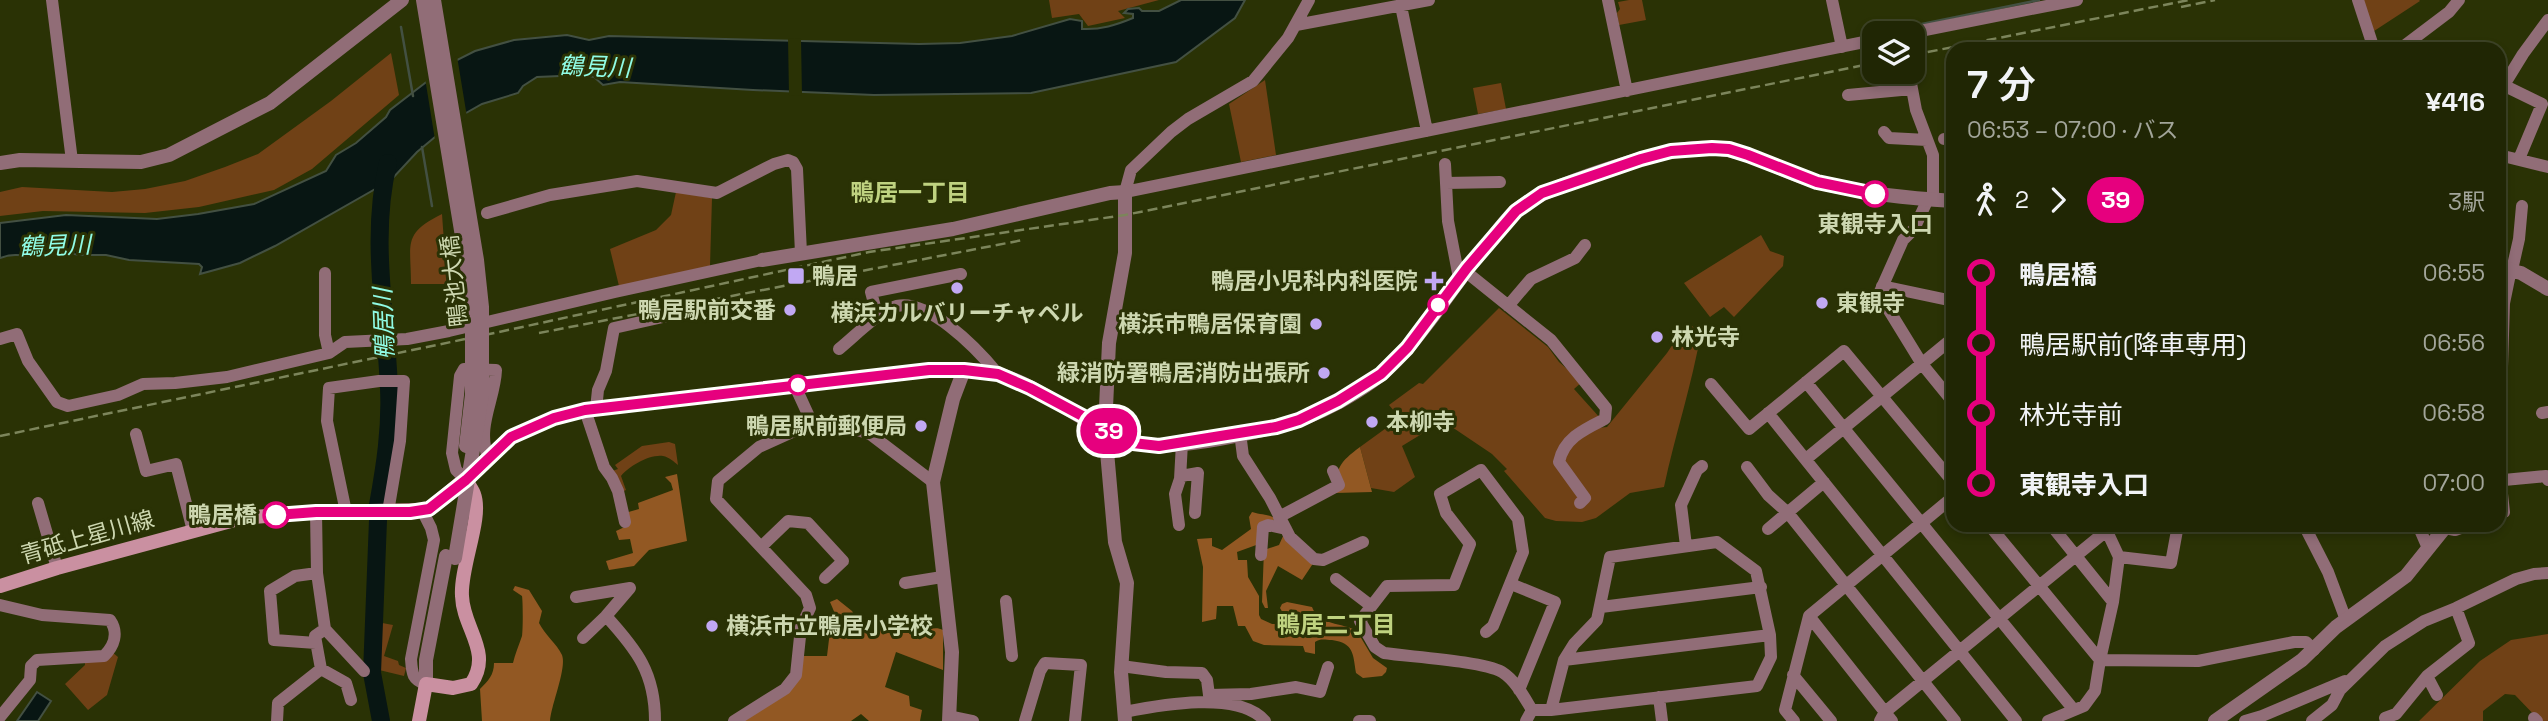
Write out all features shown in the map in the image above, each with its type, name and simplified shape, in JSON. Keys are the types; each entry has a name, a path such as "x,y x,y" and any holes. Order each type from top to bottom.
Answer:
{"main road":[{"name":"青砥上星川線","path":"0,586 242,518 316,512 429,509 466,480"},
{"path":"419,721 426,684 453,688 471,684 478,674 478,647 466,621 462,598 463,571 475,513 474,494 466,480"}],"street":[{"path":"52,0 72,161"},
{"path":"0,163 20,160 141,162 169,155 270,103 402,0"},
{"name":"鴨池大橋","path":"423,0 469,280 473,330 472,394 450,557"},
{"name":"鴨池大橋","path":"434,0 477,260 482,319 483,372 478,428 450,557"},
{"path":"1265,721 1256,712 1221,704 1174,703 1125,717 1121,666 1127,583 1115,542 1105,429 1109,343 1125,253 1125,192 1131,170 1155,145 1188,119 1253,81 1296,25 1309,0"},
{"path":"1296,25 1429,0"},
{"path":"1608,0 1627,87"},
{"path":"1832,0 1841,43"},
{"path":"1925,29 2019,5 2077,0"},
{"path":"2358,0 2372,42"},
{"path":"2409,42 2449,12 2459,0"},
{"path":"1401,6 1427,128"},
{"path":"2506,82 2548,20"},
{"path":"0,339 17,334 27,361 57,402 68,406 118,395 143,384 227,377 329,352 345,342 407,339 762,260 953,229 1110,193 1841,43 1862,41"},
{"path":"1848,95 1911,83 1916,110 1933,155 1931,200 1914,229 1903,240 1880,294 1922,364 1946,393"},
{"path":"2506,91 2542,104 2519,159"},
{"path":"1884,132 1889,138 1927,139"},
{"path":"488,457 483,444 496,370 464,369 460,376 452,453 456,470 466,480 511,437 528,428 590,410 929,370 998,374 1133,443 1159,446 1240,433 1299,420 1364,386 1396,361 1462,274 1516,211 1542,193 1641,159 1692,148 1729,149 1817,182 1861,192 1946,201"},
{"path":"2506,156 2548,167"},
{"path":"487,213 550,195 636,181 717,193 774,164 788,160 793,162 797,169 802,253"},
{"path":"1445,164 1448,221 1462,274 1551,340 1606,408 1605,419 1575,435 1561,452 1559,462 1585,498 1580,503"},
{"path":"1446,183 1500,182"},
{"path":"2522,206 2519,239 2507,269 2533,279 2548,289"},
{"path":"1508,306 1531,279 1567,263 1585,245"},
{"path":"326,273 326,335 329,352"},
{"path":"878,318 871,292 961,274"},
{"path":"1882,286 1946,300"},
{"path":"839,348 892,308 903,305 919,308 971,345 998,374"},
{"path":"625,522 618,491 604,467 590,410 606,371 614,328 694,310 713,315"},
{"path":"1806,459 1946,344"},
{"path":"971,345 968,364 953,399 933,482 952,652 949,718 973,721"},
{"path":"1711,384 1749,429 1844,351 1946,474"},
{"path":"346,512 327,421 329,388 379,381 404,381 400,442 388,512"},
{"path":"1807,382 2074,710"},
{"path":"795,386 812,424"},
{"path":"1768,413 2017,721"},
{"path":"734,721 785,689 796,674 801,627 810,608 806,595 716,499 718,481 760,447 812,424 852,428 870,434 933,482"},
{"path":"1240,433 1243,456 1290,537 1314,559 1323,560 1363,542"},
{"path":"136,434 146,471 176,464 193,531"},
{"path":"1179,525 1175,494 1181,476 1182,443"},
{"path":"1686,546 1681,505 1697,470 1703,467"},
{"path":"1747,467 1768,495 1788,513 1955,721"},
{"path":"1486,632 1493,626 1523,552 1518,519 1481,470 1440,494 1446,513 1470,544 1454,585 1387,586 1360,621 1375,647 1384,653 1483,666 1501,672 1519,690 1529,715 1551,710 1757,686 1771,657 1770,635 1756,571 1717,542 1610,557 1597,620 1574,643 1564,660 1551,710"},
{"path":"1279,517 1339,485 1333,471"},
{"path":"1181,476 1198,472 1195,513"},
{"path":"2506,480 2546,476 2548,480"},
{"path":"1768,529 1824,482"},
{"path":"38,503 57,568"},
{"path":"1794,721 1785,710 1809,616 1946,503"},
{"path":"422,510 434,540 411,659 416,681 426,684 434,662 450,557"},
{"path":"316,512 317,573 325,629 363,671"},
{"path":"761,547 788,521 808,523 843,561 825,578"},
{"path":"1261,555 1263,527 1268,525 1286,529"},
{"path":"1995,532 2099,660"},
{"path":"2057,532 2113,602"},
{"path":"1809,616 1886,718 1922,681 2040,586 2101,532"},
{"path":"2055,720 2084,706 2095,691 2099,660 2113,602 2119,556 2107,532"},
{"path":"2119,556 2171,563 2177,532"},
{"path":"2308,532 2328,572 2346,620"},
{"path":"2421,532 2428,548"},
{"path":"2215,721 2314,650 2346,620 2406,576 2441,532"},
{"path":"316,643 274,640 270,591 295,576 317,573"},
{"path":"2312,721 2332,705 2340,690 2385,646 2424,621 2516,579 2534,573 2548,573"},
{"path":"905,583 942,577"},
{"path":"1336,579 1370,605"},
{"path":"1511,584 1555,602 1519,690"},
{"path":"1601,607 1761,587"},
{"path":"576,597 630,588 583,638"},
{"path":"1006,601 1012,656"},
{"path":"0,605 42,615 110,620 114,640 112,648 104,656 37,660 31,666 30,680 0,717"},
{"path":"2385,719 2396,714 2427,676 2469,643 2456,608"},
{"path":"606,616 632,645 645,668 655,699 657,720"},
{"path":"321,669 315,636 325,629"},
{"path":"1564,660 1770,635"},
{"path":"2099,660 2198,661 2294,642 2306,642 2314,650"},
{"path":"1025,721 1040,671 1045,663 1081,665 1075,721"},
{"path":"1121,666 1166,672 1202,673 1207,680 1209,695 1251,694 1296,687 1320,692 1328,667"},
{"path":"321,669 346,682 351,700"},
{"path":"277,721 278,703 321,669"},
{"path":"1793,675 1831,721"},
{"path":"2245,721 2319,693 2354,676"},
{"path":"2427,676 2437,695"},
{"path":"1659,697 1662,721"},
{"path":"1359,721 1370,721"}],"shaded area":[{"path":"1049,0 1159,0 1118,11 1125,18 1088,26 1079,14 1052,18"},
{"path":"1642,0 1646,20 1619,25 1618,2"},
{"path":"2362,0 2419,0 2420,1 2371,33"},
{"path":"391,53 399,95 312,169 274,190 199,207 145,213 43,211 0,216 0,192 22,187 112,192 145,189 185,181 258,154"},
{"path":"1265,80 1276,155 1241,162 1229,104"},
{"path":"1501,83 1506,109 1478,114 1473,88"},
{"path":"676,192 712,198 710,266 619,286 610,249 656,230 671,215"},
{"path":"442,214 447,284 411,284 410,249 415,234 429,221"},
{"path":"1761,235 1770,251 1784,256 1783,266 1734,317 1724,307 1710,317 1684,283"},
{"path":"1499,308 1548,347 1559,362 1582,382 1574,389 1601,419 1597,428 1607,427 1667,353 1687,323 1701,332 1664,487 1630,493 1596,518 1582,522 1545,518 1492,454 1443,421 1402,446 1415,477 1394,492 1371,488 1360,447 1400,418 1389,405 1419,383 1423,384"},
{"path":"669,442 675,444 678,465 663,456 640,462 621,476 626,490 622,492 612,471 618,469 615,465 642,446"},
{"path":"1360,447 1372,492 1335,493 1340,466"},
{"path":"677,474 687,541 649,550 634,566 609,570 606,561 633,553 630,539 619,540 616,531 629,525 625,513 639,509 638,503 673,490 665,477"},
{"path":"1252,512 1277,519 1270,521 1259,544 1237,552 1238,560 1247,560 1248,577 1259,596 1261,619 1272,624 1287,624 1290,618 1284,615 1280,608 1282,604 1287,602 1312,607 1325,621 1357,631 1373,658 1387,668 1382,676 1363,678 1356,673 1351,650 1345,644 1332,640 1315,642 1315,654 1305,652 1303,646 1264,645 1253,641 1245,626 1238,626 1233,606 1217,606 1216,619 1202,622 1203,567 1197,539 1212,538 1212,546 1222,550 1251,529 1249,517"},
{"path":"1284,534 1314,562 1302,580 1278,566 1266,591 1268,608 1265,608 1262,602 1264,550 1279,545"},
{"path":"515,586 529,590 542,611 539,623 562,655 562,669 550,721 482,721 480,689 492,674 494,663 513,663 522,636 522,596 513,590"},
{"path":"837,599 852,611 863,629 876,622 891,620 918,631 935,628 943,630 943,670 896,652 885,687 909,696 910,706 922,710 920,721 869,721 861,714 851,721 738,721 786,691 802,656 827,656 830,631 842,630 830,602"},
{"path":"377,622 393,625 384,656 398,661 399,665 406,668 404,676 375,669"},
{"path":"2548,634 2548,721 2540,721 2515,695 2505,694 2483,711 2483,721 2419,721 2480,661 2511,640"},
{"path":"112,652 118,657 107,695 88,710 65,684 85,665 85,661"}],"water":[{"name":"鶴見川","path":"1181,0 1245,0 1235,18 1176,62 1031,93 874,95 620,82 603,85 594,77 583,75 537,77 523,86 518,93 482,104 459,117 417,152 391,180 240,263 200,274 202,267 199,264 129,260 60,251 38,257 16,255 0,258 0,223 66,215 157,219 254,204 326,171 336,155 356,143 386,117 390,110 451,63 475,51 514,40 567,35 589,40 609,36 960,43 1012,36 1070,19 1082,21 1082,29 1102,28 1133,18 1133,14 1124,13 1128,9 1159,11"},
{"path":"37,692 51,701 38,721 17,721"}],"pier":[{"path":"788,38 801,39 802,96 789,95"},
{"path":"457,56 467,117 435,140 425,78"}],"waterway":[{"path":"1925,23 2039,0"},
{"path":"401,27 413,96"},
{"path":"422,147 432,206"},
{"name":"鴨居川","path":"378,505 389,418 380,247 380,219 388,163"},
{"name":"鴨居川","path":"378,520 372,673 381,721"}],"railway":[{"path":"1978,42 2189,0"},
{"path":"2181,7 2215,0"},
{"path":"1925,53 1946,48"},
{"path":"0,436 869,252 1125,215 1862,65"},
{"path":"539,333 1023,240"}],"bus line":[{"name":"39","path":"276,515 316,512 410,512 429,509 466,480 511,437 554,418 585,410 929,370 980,371 1012,379 1133,443 1159,446 1276,427 1299,420 1338,401 1364,386 1396,361 1467,268 1516,211 1542,193 1671,151 1712,148 1729,149 1748,155 1817,182 1875,194"}],"place":[{"name":"東観寺入口","path":"1875,194"},
{"name":"鴨居","path":"796,276"},
{"name":"鴨居小児科内科医院","path":"1434,281"},
{"name":"横浜カルバリーチャペル","path":"957,288"},
{"name":"東観寺","path":"1822,303"},
{"name":"鴨居駅前交番","path":"790,310"},
{"name":"横浜市鴨居保育園","path":"1316,324"},
{"name":"林光寺","path":"1657,337"},
{"name":"緑消防署鴨居消防出張所","path":"1324,373"},
{"name":"本柳寺","path":"1372,422"},
{"name":"鴨居駅前郵便局","path":"921,426"},
{"name":"鴨居橋","path":"276,515"},
{"name":"横浜市立鴨居小学校","path":"712,626"}],"district":[{"name":"鴨居一丁目","path":"910,193"},
{"name":"鴨居二丁目","path":"1336,625"}]}
